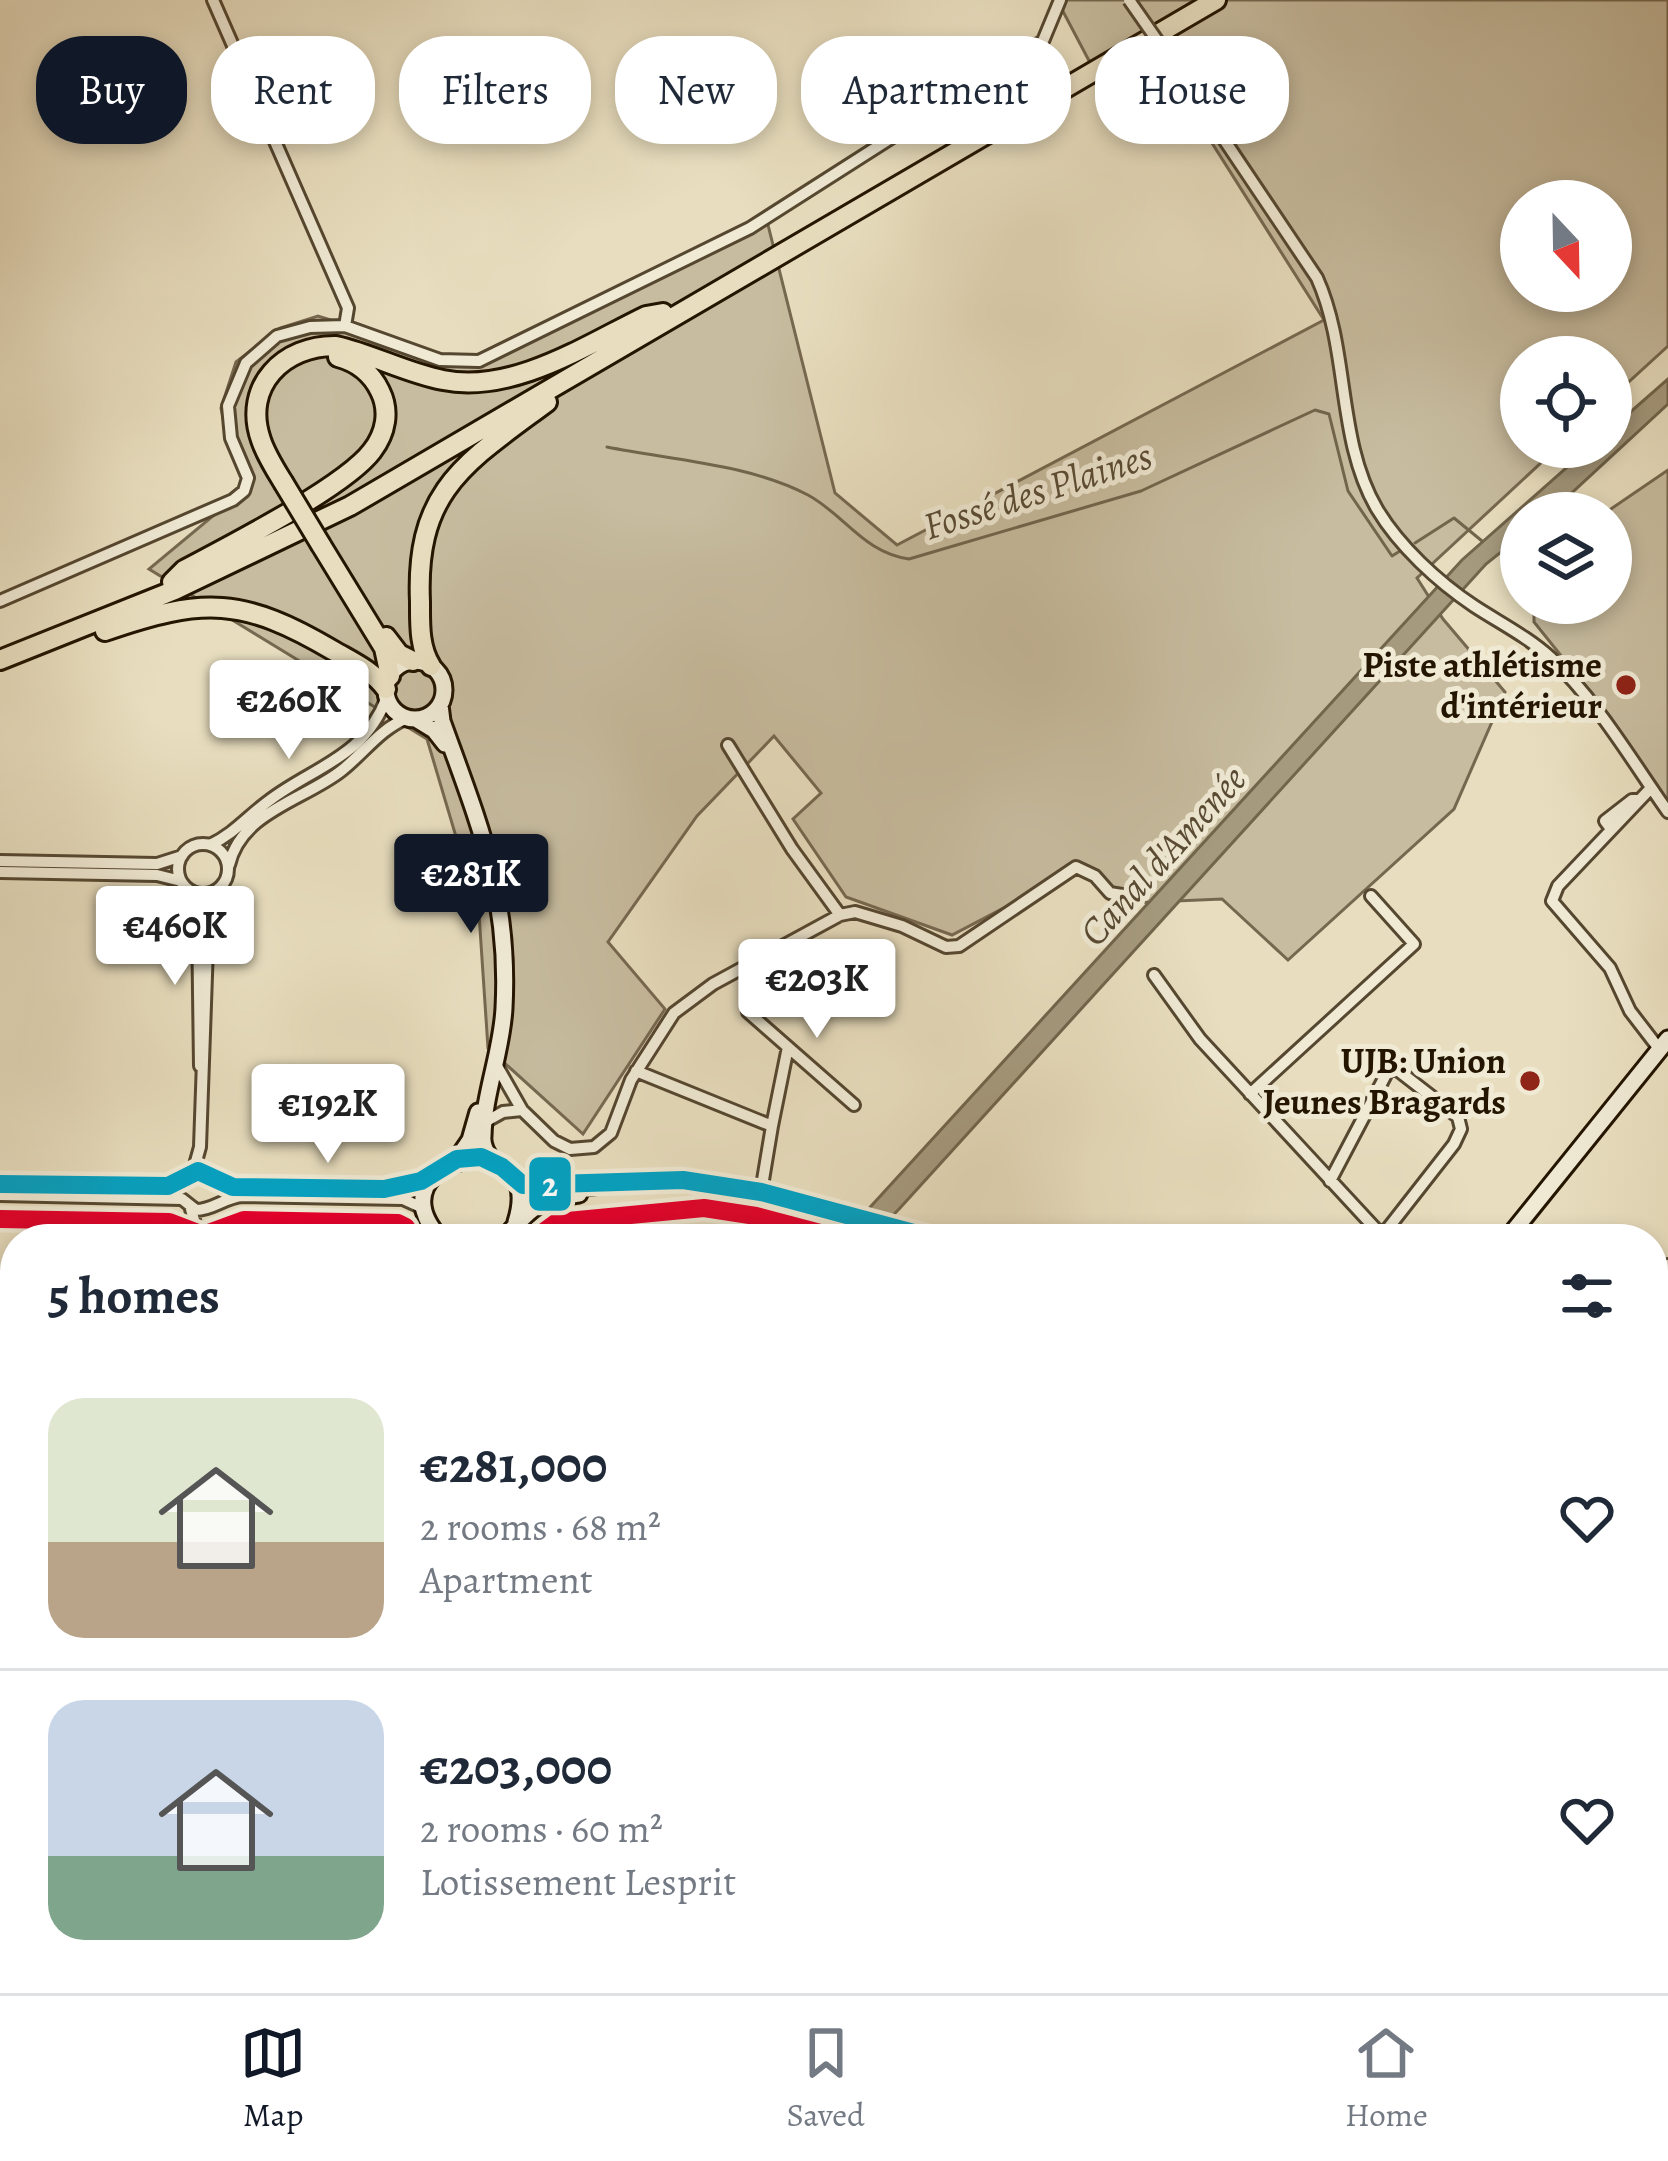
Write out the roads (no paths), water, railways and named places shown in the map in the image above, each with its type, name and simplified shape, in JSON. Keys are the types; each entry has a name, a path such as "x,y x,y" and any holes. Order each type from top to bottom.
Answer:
{"highway":[{"path":"0,660 345,499 1201,0"},
{"path":"0,660 120,613 302,531 1216,0"},
{"path":"422,664 390,644 261,440 256,410 265,380 291,355 335,346 449,381 495,381 646,316 664,313"},
{"path":"172,582 184,570 341,477 373,450 384,430 386,408 371,376 356,363 330,356 305,359 292,366 272,390 268,430 287,481"},
{"path":"422,664 421,546 436,503 463,467 598,360"},
{"path":"325,542 384,648 388,687"},
{"path":"0,660 153,615 211,606 261,614 299,631 388,687"}],"main road":[{"path":"426,1224 427,1190 436,1173 457,1159 473,1130 496,1033 496,921 482,849 445,745 434,730 394,710 388,687 404,663 422,664 444,688 442,721 484,830 497,884 506,975 483,1143 492,1161 512,1179 534,1186 647,1179 705,1184 761,1192 882,1224"},
{"path":"412,718 430,715 440,704"},
{"path":"1519,1224 1664,1044"},
{"path":"457,1159 492,1161"},
{"path":"512,1179 520,1205 515,1223"},
{"path":"515,1223 540,1202 563,1196 705,1184"},
{"path":"427,1215 432,1224"}],"street":[{"path":"213,0 348,308 345,326"},
{"path":"0,601 157,537 240,495 248,478 231,438 228,406 238,375 254,353 277,336 310,327 345,326 440,360 470,363 496,355 769,216 1043,41 1060,0"},
{"path":"1129,0 1317,278 1329,310 1353,448 1385,522 1468,602 1526,639 1563,670 1668,812"},
{"path":"0,862 157,864 182,856 194,845 210,845 234,832 275,796 340,759 373,725 388,687"},
{"path":"182,1198 200,1147 208,918 241,839 268,814 343,770 389,727 412,718"},
{"path":"728,745 792,849 840,915"},
{"path":"1651,788 1552,892 1552,901 1610,968 1636,1021 1664,1044"},
{"path":"210,845 224,854 229,865"},
{"path":"182,856 178,868 199,918 197,1052 201,1072"},
{"path":"497,1066 522,1110 562,1146 594,1147 610,1132 636,1071 674,1013 692,998 840,915 872,915 946,947 969,942 1076,867 1095,876 1110,893 1134,897"},
{"path":"0,872 157,875 204,895 218,890"},
{"path":"1250,1094 1414,944 1371,896"},
{"path":"1154,975 1200,1039 1371,1224"},
{"path":"748,1012 854,1105"},
{"path":"761,1192 788,1047"},
{"path":"1330,1181 1391,1065 1458,1117 1461,1130 1393,1224"},
{"path":"636,1071 772,1126"},
{"path":"485,1123 503,1112 522,1110"},
{"path":"200,1147 214,1178 205,1224"},
{"path":"0,1184 158,1186 188,1177 214,1178 243,1188 384,1190 436,1173"},
{"path":"0,1195 182,1198 195,1224"},
{"path":"191,1209 243,1196 403,1199 427,1215"}],"waterway":[{"name":"Fossé des Plaines","path":"607,447 761,476 808,495 879,549 909,559 1141,491 1315,410 1329,414 1348,491 1392,556 1400,551"},
{"name":"Fossé des Plaines","path":"1415,543 1454,518 1482,541"}],"place":[{"name":"Piste athlétisme d'intérieur","path":"1626,685"},
{"name":"UJB: Union Jeunes Bragards","path":"1530,1081"}],"water label":[{"name":"Canal d'Amenée","path":"1162,855"}]}
